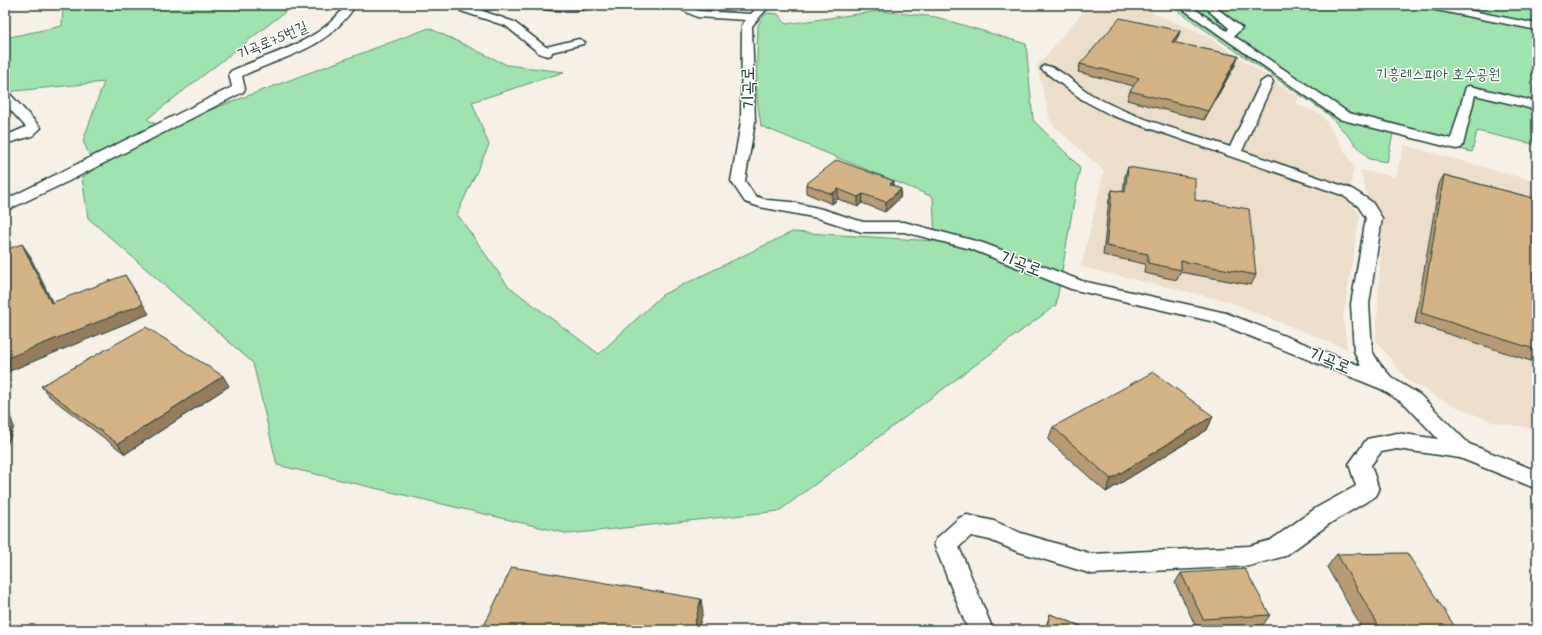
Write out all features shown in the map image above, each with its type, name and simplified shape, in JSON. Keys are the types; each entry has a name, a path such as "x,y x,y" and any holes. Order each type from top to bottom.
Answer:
{"street":[{"name":"기곡로75번길","path":"5,206 53,184 170,122 239,89 234,74 302,46 329,32 344,17 351,5"},
{"path":"497,5 465,9 510,24 545,52 579,42"},
{"path":"530,5 573,7 590,5"},
{"path":"677,5 697,14 753,17"},
{"name":"기곡로","path":"766,5 747,24 748,122 738,181 750,199 765,204 792,207 822,214 862,227 904,227 977,246 1076,285 1220,317 1388,384 1413,400 1462,450"},
{"path":"1182,5 1344,116 1456,145 1470,90 1537,106"},
{"path":"1426,5 1537,27"},
{"path":"1214,11 1236,28 1228,36"},
{"path":"1047,69 1087,97 1110,109 1347,192 1363,201 1371,210 1373,220 1360,304 1363,351 1371,367 1388,384"},
{"path":"1234,152 1267,82"},
{"path":"5,96 34,128 27,133 5,140"},
{"name":"기곡로","path":"978,625 946,544 967,525 994,530 1016,542 1092,564 1249,556 1278,549 1324,515 1368,490 1360,464 1374,445 1397,441 1462,450 1537,480"}],"shaded area":[{"path":"1089,5 1103,8 1106,5 1135,6 1204,34 1298,97 1297,104 1322,115 1354,166 1348,200 1360,215 1343,317 1347,349 1227,301 1081,267 1104,171 1051,123 1037,66"},
{"path":"1404,145 1537,182 1537,429 1492,422 1446,402 1407,380 1376,340 1383,214 1367,196 1360,170 1396,177"}],"green space":[{"path":"63,5 284,5 285,12 147,119 165,130 183,120 429,28 507,65 564,72 472,102 489,145 457,214 508,286 599,354 662,295 792,232 935,241 933,197 761,126 756,91 758,25 766,13 778,14 786,24 879,11 936,17 1026,44 1033,120 1080,167 1056,305 779,511 569,534 277,465 253,363 88,218 82,177 96,169 83,141 104,82 5,92 5,38 62,26"},
{"name":"기흥레스피아 호수공원","path":"1169,5 1537,5 1537,145 1477,131 1472,152 1393,134 1387,162 1369,159 1328,114"}],"building":[{"path":"1120,18 1180,31 1172,42 1238,56 1208,111 1130,91 1139,78 1080,64"},
{"path":"837,160 894,181 890,184 901,189 886,202 863,194 858,197 838,189 832,194 806,184"},
{"path":"1128,167 1195,178 1195,200 1249,209 1256,275 1181,261 1181,270 1148,263 1148,254 1106,246 1112,190 1125,192"},
{"path":"1444,175 1537,199 1537,350 1421,313"},
{"path":"22,244 51,303 125,275 143,304 5,359 5,250"},
{"path":"146,327 223,376 118,444 41,386"},
{"path":"1153,372 1213,416 1111,479 1053,427"},
{"path":"1407,553 1457,630 1381,630 1337,554"},
{"path":"512,567 701,599 693,630 482,630"},
{"path":"1245,569 1270,615 1203,619 1181,573"},
{"path":"1050,614 1091,630 1046,630"}]}
